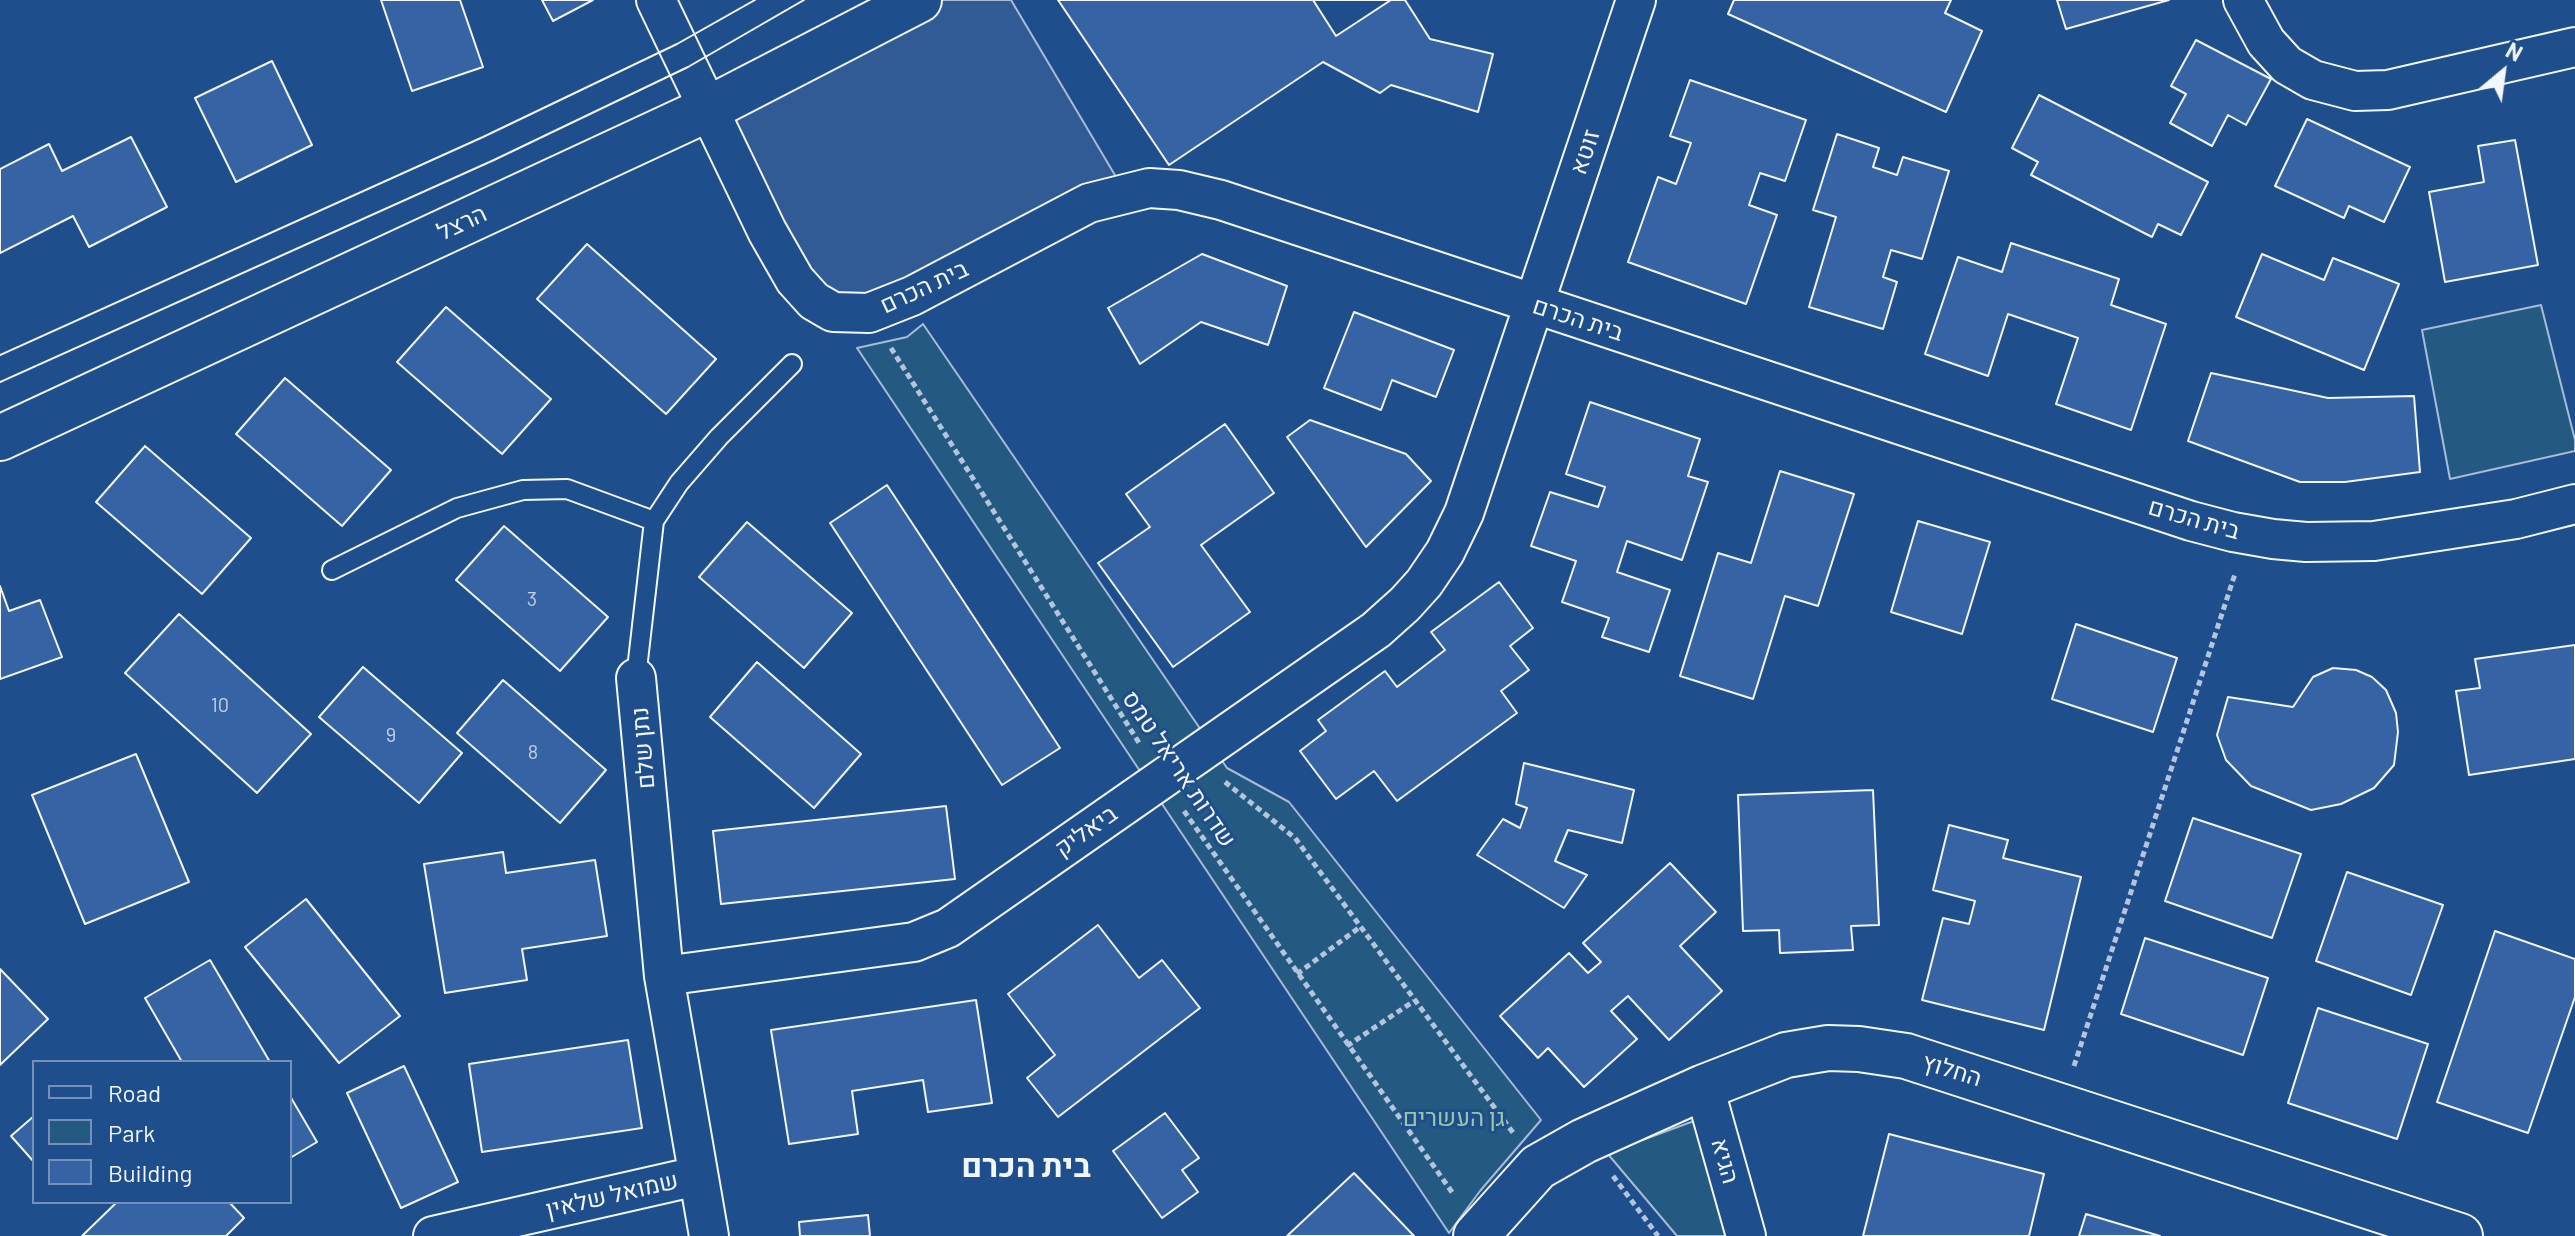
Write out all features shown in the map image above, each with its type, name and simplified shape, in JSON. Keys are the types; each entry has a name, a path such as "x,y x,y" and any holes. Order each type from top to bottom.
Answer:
{"street":[{"name":"בית הכרם","path":"656,0 767,231 795,280 814,301 833,312 869,313 912,296 1089,203 1149,188 1179,190 1221,200 2191,521 2247,535 2306,542 2374,541 2516,519 2575,504"},
{"name":"הרצל","path":"0,438 708,109 919,0"},
{"name":"זוטא","path":"1533,304 1636,0"},
{"path":"2243,0 2266,42 2287,65 2313,80 2355,91 2388,90 2575,47"},
{"name":"ביאליק","path":"664,976 914,942 948,928 1376,630 1424,583 1445,552 1464,513 1533,304"},
{"name":"נתן שלם","path":"636,678 664,976"},
{"path":"664,976 709,1236"},
{"name":"החלוץ","path":"1478,1233 1538,1167 1584,1141 1704,1087 1786,1055 1828,1048 1906,1056 2460,1236"},
{"name":"הגיא","path":"1704,1087 1746,1236"},
{"name":"שמואל שלאין","path":"433,1236 697,1176"}],"lane":[{"name":"נתן שלם","path":"636,678 654,521 679,483 719,437 792,364"},
{"path":"332,570 457,508 523,490 567,489 654,521"}],"path":[{"name":"שדרות אריאל טמס","path":"869,313 1161,779 1478,1233"},
{"path":"2062,1105 2247,535"},
{"name":"שדרות אריאל טמס","path":"1193,755 1295,838 1538,1167"},
{"path":"1297,974 1360,927"},
{"path":"1347,1046 1414,1001"},
{"path":"1584,1141 1658,1236"}],"green space":[{"path":"2541,305 2575,440 2575,451 2450,479 2422,330"},
{"name":"גן העשרים","path":"923,324 1227,768 1289,802 1541,1120 1480,1191 1449,1233 857,348 907,337"},
{"path":"1694,1121 1729,1236 1677,1236 1607,1153"}],"shaded area":[{"path":"919,0 1011,0 1125,192 833,312 708,109"}],"building":[{"path":"381,0 460,0 483,67 412,91"},
{"path":"542,0 593,0 553,21"},
{"path":"1058,0 1405,0 1430,39 1493,54 1478,112 1391,85 1380,93 1323,62 1169,165"},
{"path":"1313,0 1391,0 1336,36"},
{"path":"1734,0 1951,0 1945,13 1982,31 1946,112 1728,14"},
{"path":"2057,0 2169,0 2066,29"},
{"path":"2196,40 2271,79 2246,125 2228,115 2212,146 2170,123 2186,94 2171,86"},
{"path":"272,61 312,145 236,182 195,98"},
{"path":"1690,80 1806,120 1785,181 1760,173 1749,205 1777,215 1746,304 1628,262 1658,177 1676,184 1691,143 1670,136"},
{"path":"2039,95 2208,182 2181,235 2158,224 2152,237 2031,175 2038,162 2012,148"},
{"path":"2307,119 2410,167 2384,222 2349,206 2344,218 2275,186"},
{"path":"1837,134 1879,148 1873,167 1897,175 1903,157 1949,171 1922,259 1891,250 1883,277 1897,282 1883,329 1809,307 1836,217 1813,210"},
{"path":"131,137 167,207 89,247 73,216 0,253 0,169 49,144 62,171"},
{"path":"2515,140 2538,265 2445,282 2429,192 2484,182 2478,146"},
{"path":"2011,243 2119,279 2111,305 2166,324 2131,430 2056,404 2078,338 2008,314 1988,376 1925,354 1958,257 2002,272"},
{"path":"587,244 716,359 666,414 537,299"},
{"path":"1202,254 1287,286 1268,345 1201,322 1140,364 1108,308"},
{"path":"2262,254 2324,280 2333,258 2399,284 2364,370 2236,317"},
{"path":"446,307 551,399 502,454 397,362"},
{"path":"1354,312 1454,350 1436,397 1392,380 1381,410 1324,388"},
{"path":"2211,373 2328,398 2414,396 2420,472 2345,482 2300,482 2188,441"},
{"path":"285,378 391,470 342,526 236,434"},
{"path":"1590,402 1700,439 1688,476 1708,482 1682,560 1627,541 1617,572 1670,590 1649,652 1602,637 1609,618 1562,602 1576,561 1531,546 1550,492 1598,507 1605,487 1566,474"},
{"path":"1310,420 1406,454 1431,481 1366,547 1287,437"},
{"path":"1225,424 1274,493 1201,545 1250,612 1173,667 1098,563 1150,527 1126,494"},
{"path":"145,446 251,538 202,594 96,502"},
{"path":"1780,471 1854,494 1818,606 1785,596 1753,699 1680,676 1718,553 1751,563"},
{"path":"887,485 1060,748 1002,785 830,523"},
{"path":"1918,521 1990,542 1962,634 1891,612"},
{"path":"747,522 852,613 804,668 699,577"},
{"path":"504,526 608,617 560,671 456,580"},
{"path":"1499,582 1533,628 1510,646 1529,670 1501,691 1517,713 1397,801 1374,771 1336,799 1300,751 1326,731 1318,720 1385,671 1397,687 1445,650 1431,632"},
{"path":"0,586 9,611 40,600 62,657 0,679"},
{"path":"179,614 311,734 257,793 125,673"},
{"path":"2076,624 2177,658 2153,732 2052,699"},
{"path":"2575,645 2575,759 2469,775 2456,691 2480,688 2475,659"},
{"path":"757,662 861,754 814,808 710,717"},
{"path":"363,667 462,753 419,803 319,717"},
{"path":"2333,668 2356,670 2372,677 2386,690 2396,713 2398,732 2394,765 2374,788 2341,804 2311,810 2251,786 2226,760 2217,735 2228,697 2293,707 2313,677"},
{"path":"503,680 606,770 560,823 457,733"},
{"path":"136,754 189,882 85,924 32,795"},
{"path":"1524,763 1634,790 1622,843 1568,830 1555,861 1587,875 1564,908 1477,855 1503,819 1520,828 1527,808 1516,804"},
{"path":"1873,790 1879,925 1851,926 1853,950 1780,953 1779,930 1743,931 1738,795"},
{"path":"946,806 955,879 721,904 713,831"},
{"path":"2193,818 2301,854 2272,938 2165,901"},
{"path":"1949,825 2008,840 2003,858 2081,877 2044,1030 1922,1000 1943,918 1969,924 1975,901 1933,890"},
{"path":"503,852 506,873 595,860 607,936 522,949 527,980 445,993 424,864"},
{"path":"1670,863 1716,912 1680,946 1722,991 1669,1040 1628,996 1611,1011 1637,1039 1584,1087 1548,1048 1538,1058 1500,1016 1569,953 1588,973 1601,962 1583,943"},
{"path":"2347,872 2443,905 2411,995 2316,961"},
{"path":"306,899 400,1016 339,1063 245,947"},
{"path":"1098,925 1139,978 1162,960 1200,1008 1058,1117 1027,1078 1055,1055 1008,994"},
{"path":"2495,931 2575,959 2575,997 2528,1133 2437,1102"},
{"path":"2145,938 2268,978 2243,1055 2121,1014"},
{"path":"210,960 269,1060 181,1060 145,998"},
{"path":"0,969 48,1019 0,1065"},
{"path":"976,1000 992,1103 928,1112 923,1080 852,1091 858,1134 789,1144 771,1030"},
{"path":"2318,1008 2428,1044 2397,1139 2288,1103"},
{"path":"628,1040 642,1128 482,1152 469,1064"},
{"path":"404,1066 458,1182 401,1208 347,1093"},
{"path":"292,1099 317,1142 292,1157"},
{"path":"1165,1113 1199,1158 1182,1170 1198,1192 1162,1218 1113,1151"},
{"path":"32,1118 32,1160 11,1136"},
{"path":"1889,1134 2044,1174 2029,1236 1863,1236"},
{"path":"1354,1173 1414,1236 1287,1236"},
{"path":"115,1204 231,1204 244,1218 226,1236 82,1236"},
{"path":"2086,1214 2160,1236 2079,1236"},
{"path":"868,1215 870,1236 800,1236 799,1222"}],"tram line":[{"path":"0,355 483,137 677,44 755,0"},
{"path":"0,382 494,160 688,67 804,0"}],"district":[{"name":"בית הכרם","path":"1026,1166"}]}
